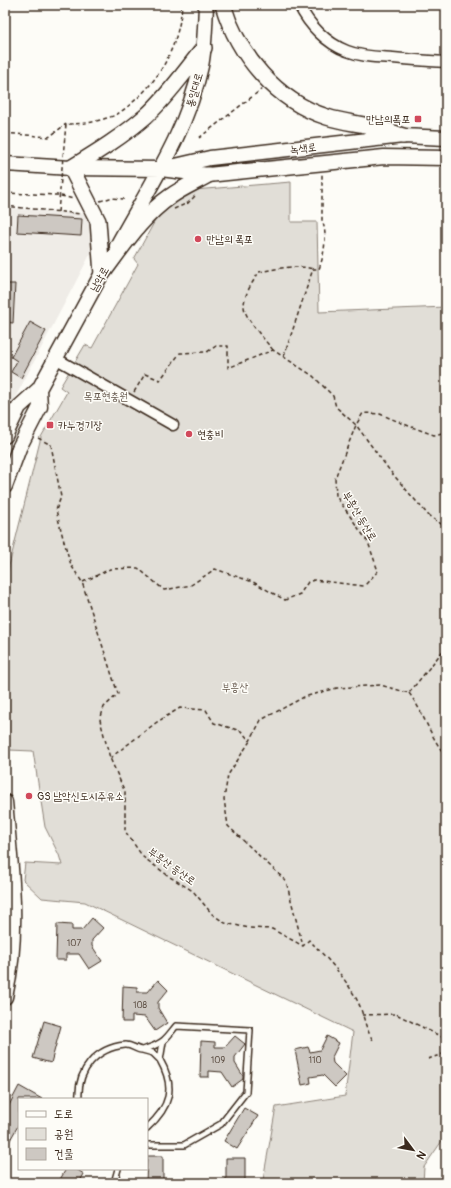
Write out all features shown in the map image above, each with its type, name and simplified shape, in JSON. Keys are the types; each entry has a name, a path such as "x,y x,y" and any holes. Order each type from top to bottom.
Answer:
{"main road":[{"path":"223,5 243,50 263,76 289,98 324,116 341,121 375,127 403,136"},
{"path":"102,274 98,221 71,168 107,146 147,114 204,48"},
{"path":"102,274 139,224 155,208 171,196 208,175"}],"street":[{"name":"통일대로","path":"161,170 186,117 197,81 204,48 206,5"},
{"path":"299,5 309,21 321,34 330,42 348,51 371,57 446,62"},
{"name":"녹색로","path":"161,170 210,158 403,136 446,138"},
{"name":"녹색로","path":"5,164 71,168 161,170 208,175 384,157 446,158"},
{"name":"남악로","path":"5,436 12,408 39,389 140,204 161,170"},
{"path":"55,358 173,425"},
{"name":"남악로","path":"5,486 19,448 40,407 39,389"},
{"path":"5,802 12,941 9,977 5,997"}],"lane":[{"path":"148,1145 184,1145 221,1124 246,1092 250,1030 176,1026 164,1042 160,1060"},
{"path":"142,1050 164,1042"},
{"path":"79,1098 78,1087 84,1071 97,1055 109,1048 126,1045 153,1053 160,1060 167,1072 169,1086 167,1103 157,1119 148,1127"},
{"path":"114,1183 118,1170"}],"path":[{"path":"5,133 48,137 66,124 87,124 98,121 116,115 131,105 151,85 172,50 182,5"},
{"path":"199,138 271,83"},
{"path":"58,212 66,124"},
{"path":"322,164 322,221 325,226 324,257 319,269 306,267 283,268 259,272 247,292 244,307 252,324 273,350 314,376 333,396 336,407 356,425 390,471 429,516 446,527"},
{"path":"5,192 57,195 75,200"},
{"path":"171,209 188,204 197,194"},
{"path":"97,202 110,198 124,199"},
{"path":"5,206 82,214"},
{"path":"284,356 313,269"},
{"path":"128,400 145,374 160,380 180,353 207,352 216,346 228,346 228,368 273,350"},
{"name":"부흥산 등산로","path":"82,582 110,569 138,568 164,590 191,586 215,568 253,582 285,600 300,594 308,582 314,580 364,586 378,571 368,542 336,496 335,478 356,425 363,413 380,414 434,435 446,432"},
{"name":"부흥산 등산로","path":"27,432 51,444 60,497 56,510 71,566 82,582 118,694 104,707 100,720 110,758 125,792 125,831 144,857 170,876 193,890 212,914 225,923 249,928 272,929 303,946 309,940 333,964 358,1001 367,1031 373,1040"},
{"path":"409,693 446,647"},
{"path":"303,946 286,882 228,826 224,799 228,775 250,741 261,720 304,696 337,688 380,685 409,693 418,705 433,737 446,756"},
{"path":"110,758 157,722 180,708 206,710 214,722 241,731 250,741"},
{"path":"362,1015 396,1014 446,1039"},
{"path":"428,1059 446,1053"}],"shaded area":[{"path":"5,208 91,214 94,247 5,417"}],"green space":[{"name":"부흥산","path":"291,182 291,222 317,222 319,312 446,307 446,1135 424,1167 423,1183 265,1183 263,1180 276,1107 345,1096 353,1032 85,902 42,898 23,880 25,863 62,865 59,855 45,827 33,751 9,750 5,708 5,582 41,437 67,392 60,387 85,345 92,348 138,264 134,259 156,219 175,201 194,190"}],"building":[{"path":"18,215 82,219 81,236 17,232"},
{"path":"5,284 15,284 13,323 5,322"},
{"path":"30,322 46,331 21,378 11,372 17,361 11,357"},
{"path":"92,918 103,928 92,940 92,946 102,961 89,969 79,954 66,954 66,960 56,960 57,924 72,925 72,930 82,930"},
{"path":"158,980 168,990 158,1002 158,1008 167,1023 155,1031 145,1017 132,1016 132,1022 122,1022 123,986 137,987 137,992 148,992"},
{"path":"44,1021 61,1026 51,1063 33,1058"},
{"path":"235,1036 245,1044 235,1057 235,1063 243,1076 243,1079 232,1087 222,1072 209,1071 209,1077 200,1077 201,1041 215,1042 215,1047 225,1047"},
{"path":"327,1036 339,1043 332,1057 333,1063 346,1076 335,1087 323,1075 310,1077 311,1083 302,1085 295,1050 308,1047 310,1052 320,1050"},
{"path":"19,1086 40,1098 18,1098 18,1126 5,1149 5,1113"},
{"path":"244,1108 258,1116 237,1149 224,1141"},
{"path":"148,1156 163,1156 163,1183 146,1183"},
{"path":"226,1158 245,1158 245,1183 226,1183"},
{"path":"65,1170 78,1170 84,1174 79,1183 58,1183"}],"place":[{"name":"만남의폭포","path":"418,119"},
{"name":"만남의 폭포","path":"198,239"},
{"name":"카누경기장","path":"50,425"},
{"name":"현충비","path":"189,434"},
{"name":"GS 남악신도시주유소","path":"29,796"}],"park label":[{"name":"목포현충원","path":"106,396"}]}
